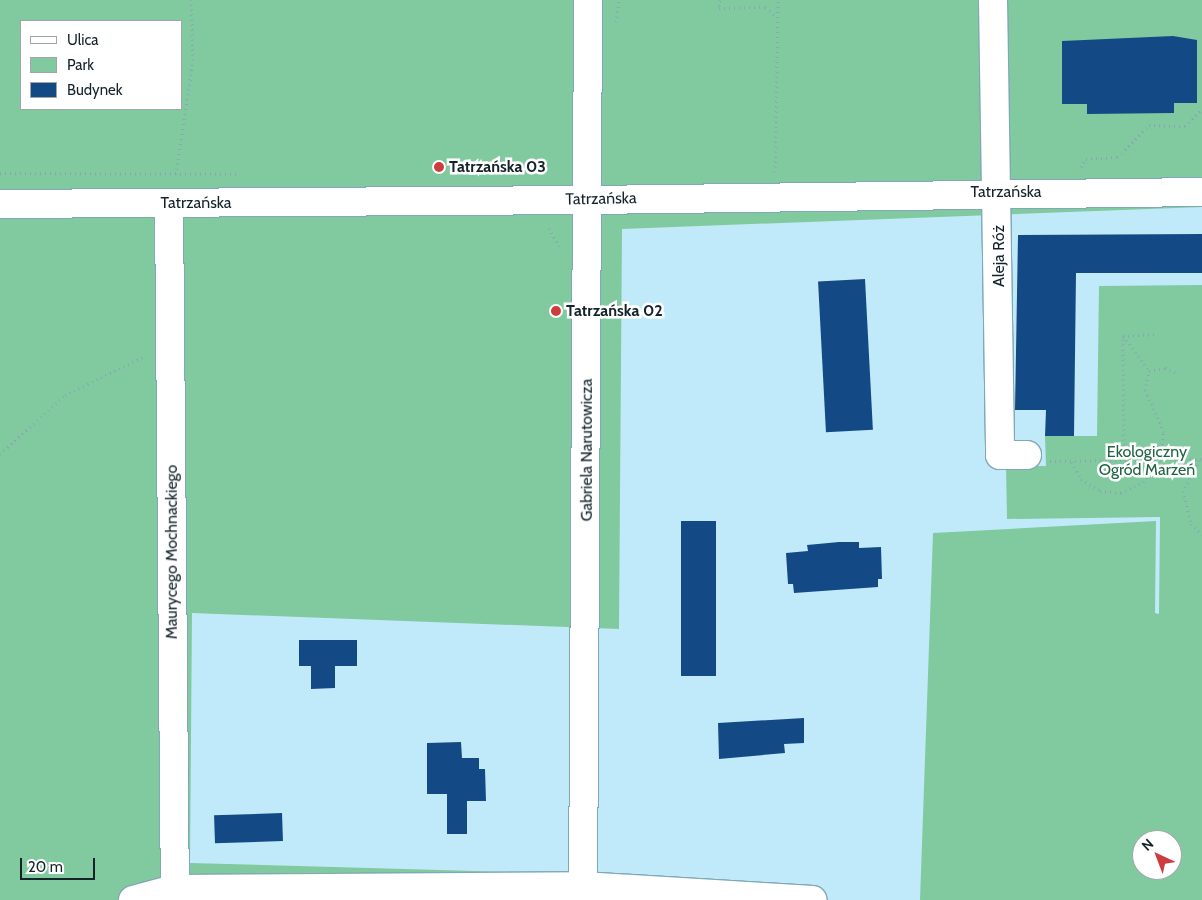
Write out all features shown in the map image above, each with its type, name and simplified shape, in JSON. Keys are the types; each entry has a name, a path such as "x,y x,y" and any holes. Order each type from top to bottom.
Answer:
{"street":[{"name":"Gabriela Narutowicza","path":"583,893 590,200 588,0"},
{"name":"Aleja Róż","path":"993,0 999,192 1000,455 1036,458"},
{"name":"Tatrzańska","path":"0,204 590,200 999,192 1202,192"},
{"name":"Maurycego Mochnackiego","path":"169,204 174,894"},
{"path":"133,900 174,894 583,893 814,900"}],"path":[{"path":"169,204 176,173 194,60 191,0"},
{"path":"720,0 720,8 766,7 778,17"},
{"path":"775,196 778,0"},
{"path":"1078,171 1086,160 1118,158 1149,125 1185,126 1202,109"},
{"path":"0,173 245,174"},
{"path":"542,224 554,230 559,248"},
{"path":"1123,336 1158,334"},
{"path":"1123,336 1150,371"},
{"path":"1123,336 1124,460"},
{"path":"0,454 65,396 170,344"},
{"path":"1150,371 1165,368 1177,373"},
{"path":"1072,462 1081,479 1100,491 1121,493 1143,482 1160,459 1164,432 1145,390 1150,371"},
{"path":"1036,458 1072,462 1160,459 1200,460 1183,491 1191,524 1202,534"}],"green space":[{"path":"0,0 1202,0 1202,207 622,229 619,629 192,613 190,863 622,875 622,900 0,900"},
{"name":"Ekologiczny Ogród Marzeń","path":"1202,285 1202,900 920,900 933,533 1156,521 1155,613 1159,614 1160,517 1007,519 1006,466 1046,466 1045,436 1097,436 1099,286"}],"building":[{"path":"1173,36 1197,40 1197,103 1174,103 1174,113 1087,114 1087,104 1062,104 1062,41"},
{"path":"1202,234 1202,273 1076,273 1074,436 1045,436 1046,410 1015,410 1018,235"},
{"path":"865,279 873,430 826,432 818,281"},
{"path":"681,521 716,521 716,676 681,676"},
{"path":"859,542 859,548 881,547 882,579 878,579 878,587 794,593 793,584 788,584 786,553 808,551 807,545"},
{"path":"299,640 357,640 357,666 335,666 335,688 311,689 311,666 299,666"},
{"path":"804,718 804,743 784,744 785,753 719,759 718,723"},
{"path":"461,742 462,758 479,758 479,769 485,769 486,801 467,801 467,834 447,834 447,794 427,794 427,743"},
{"path":"282,813 283,841 215,843 214,815"}],"place":[{"name":"Tatrzańska 03","path":"439,167"},
{"name":"Tatrzańska 02","path":"556,311"}]}
